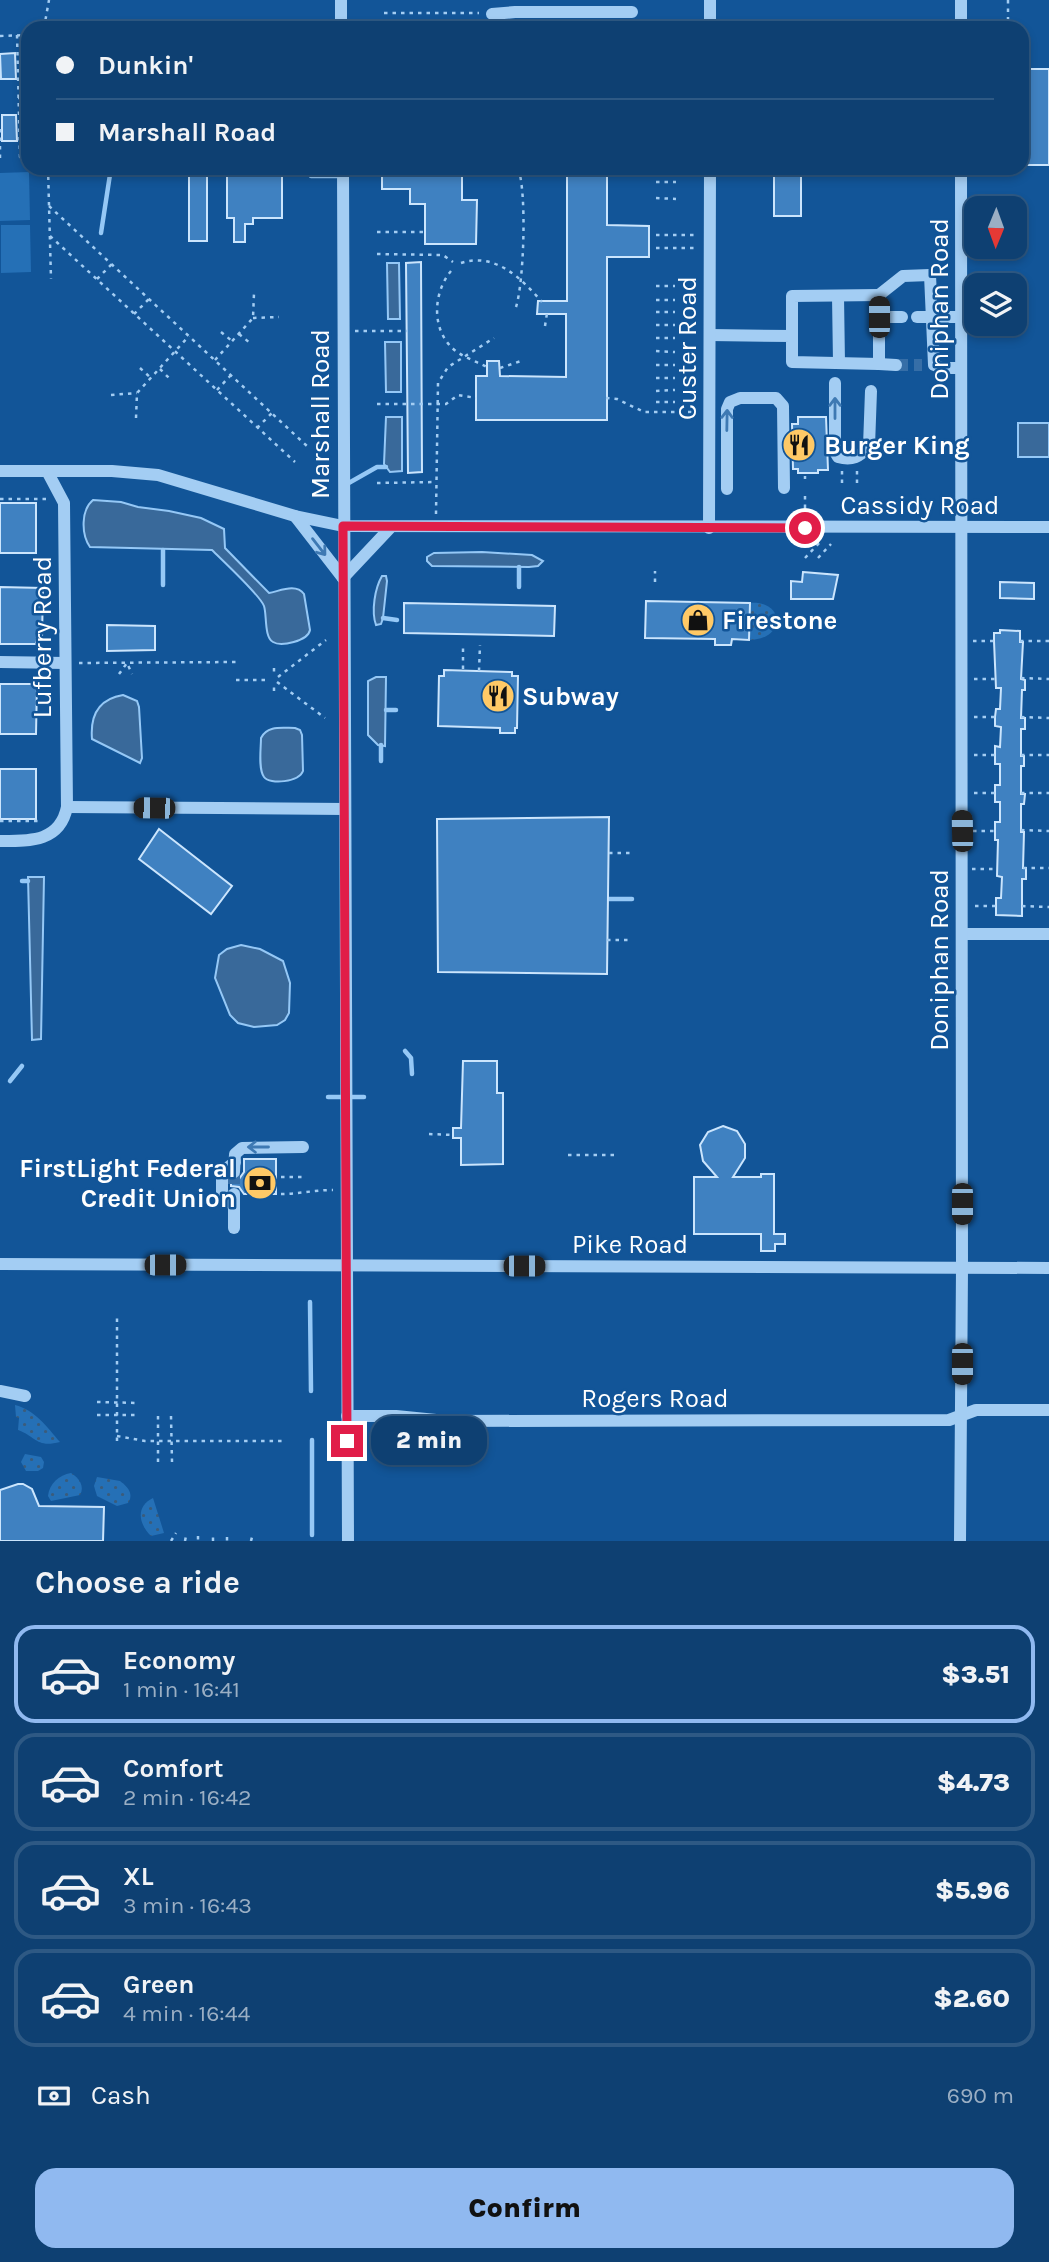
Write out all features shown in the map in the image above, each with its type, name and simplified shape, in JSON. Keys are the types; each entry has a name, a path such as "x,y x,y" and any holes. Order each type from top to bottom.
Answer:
{"street":[{"path":"341,0 341,21"},
{"path":"710,0 710,21"},
{"path":"961,0 961,21"},
{"path":"492,13 632,12"},
{"name":"Marshall Road","path":"343,175 348,1541"},
{"name":"Custer Road","path":"709,528 710,175"},
{"name":"Doniphan Road","path":"960,1541 961,175"},
{"path":"897,365 792,362 792,296 879,295 903,276 930,275 928,365 961,368"},
{"path":"879,295 879,364"},
{"path":"838,296 838,363"},
{"path":"879,317 902,317"},
{"path":"917,317 961,317"},
{"path":"710,335 792,336"},
{"path":"835,383 835,452 842,459 858,457 869,446 871,391"},
{"path":"727,489 727,409 730,402 740,398 776,398 783,405 783,488"},
{"name":"Cassidy Road","path":"0,471 112,471 158,475 295,516 343,526 1049,527"},
{"name":"Lufberry Road","path":"47,471 64,503 67,807"},
{"path":"295,516 344,578 391,527"},
{"path":"0,663 65,663"},
{"path":"0,841 24,841 51,834 60,826 67,807 345,809"},
{"path":"962,934 1049,934"},
{"path":"234,1228 234,1200 222,1195 222,1172 234,1167 237,1150 246,1147 303,1147"},
{"name":"Pike Road","path":"0,1264 1049,1268"},
{"path":"0,1391 25,1396"},
{"name":"Rogers Road","path":"347,1416 488,1421 949,1420 976,1410 1049,1410"}],"path":[{"path":"45,21 49,0"},
{"path":"1008,0 1008,21"},
{"path":"384,13 492,13"},
{"path":"17,35 21,157"},
{"path":"0,36 21,35"},
{"path":"0,129 0,158"},
{"path":"48,175 51,279"},
{"path":"516,307 521,280 521,175"},
{"path":"656,182 676,183"},
{"path":"656,198 676,199"},
{"path":"49,206 308,447"},
{"path":"377,232 425,232"},
{"path":"656,235 695,235"},
{"path":"50,236 295,462"},
{"path":"656,248 695,248"},
{"path":"377,254 443,255 453,262"},
{"path":"461,263 474,259 502,266 521,280 542,302"},
{"path":"97,279 112,264"},
{"path":"451,271 438,293 437,311 446,341 465,356 487,366"},
{"path":"656,286 675,286"},
{"path":"215,360 253,318 254,293"},
{"path":"134,314 149,299"},
{"path":"656,300 675,300"},
{"path":"656,312 675,312"},
{"path":"545,326 547,313"},
{"path":"253,318 279,317"},
{"path":"656,325 675,325"},
{"path":"343,331 407,331"},
{"path":"221,332 232,341"},
{"path":"239,334 250,344"},
{"path":"136,418 137,393 189,337"},
{"path":"436,527 438,383 448,367 494,338"},
{"path":"656,338 675,338"},
{"path":"656,351 675,352"},
{"path":"500,368 522,361"},
{"path":"656,365 675,365"},
{"path":"140,368 151,378"},
{"path":"159,369 170,379"},
{"path":"217,390 231,375"},
{"path":"656,378 675,378"},
{"path":"656,391 675,390"},
{"path":"111,395 137,393"},
{"path":"377,404 436,404 450,402 458,395 476,398"},
{"path":"606,398 617,399 644,412 696,412"},
{"path":"656,402 675,402"},
{"path":"257,428 272,413"},
{"path":"842,465 842,488"},
{"path":"857,465 857,488"},
{"path":"377,483 436,482"},
{"path":"805,496 805,528"},
{"path":"0,499 39,499"},
{"path":"805,558 820,542"},
{"path":"818,558 831,544"},
{"path":"655,571 655,582"},
{"path":"274,668 276,676 326,640"},
{"path":"974,641 994,641"},
{"path":"1020,641 1049,641"},
{"path":"463,645 463,669"},
{"path":"480,645 480,671"},
{"path":"65,663 236,662"},
{"path":"119,674 127,663"},
{"path":"127,663 132,674"},
{"path":"1021,678 1049,679"},
{"path":"974,679 996,680"},
{"path":"236,680 270,680"},
{"path":"274,691 276,683 326,718"},
{"path":"974,717 995,717"},
{"path":"1021,717 1049,718"},
{"path":"974,755 995,755"},
{"path":"1021,755 1049,755"},
{"path":"973,793 995,793"},
{"path":"1021,793 1049,793"},
{"path":"0,821 39,821"},
{"path":"1021,830 1049,831"},
{"path":"974,831 995,831"},
{"path":"609,853 633,853"},
{"path":"1023,868 1049,868"},
{"path":"974,869 997,869"},
{"path":"962,906 996,906"},
{"path":"1022,906 1049,907"},
{"path":"607,940 632,940"},
{"path":"429,1134 453,1135"},
{"path":"568,1154 618,1155"},
{"path":"281,1177 303,1177"},
{"path":"281,1194 310,1190 347,1190"},
{"path":"117,1315 117,1439 283,1441"},
{"path":"97,1402 138,1403"},
{"path":"97,1415 138,1416"},
{"path":"158,1416 158,1463"},
{"path":"171,1416 172,1462"},
{"path":"171,1541 176,1533"},
{"path":"185,1541 186,1536"}],"shaded area":[{"path":"21,172 21,175 29,175 30,220 0,221 0,173"},
{"path":"1,225 30,225 31,272 1,273"},
{"path":"387,263 399,263 400,319 388,319"},
{"path":"385,342 401,342 401,392 386,392"},
{"path":"386,417 402,417 402,471 390,472 384,464"},
{"path":"1018,423 1049,423 1049,457 1018,457"},
{"path":"93,500 121,502 201,518 224,529 225,548 269,593 292,588 304,594 310,630 308,634 294,642 273,642 268,636 265,610 261,601 212,550 90,547 85,536 84,516"},
{"path":"434,553 532,555 543,561 538,566 529,567 432,566 427,561 427,557"},
{"path":"382,576 386,576 387,581 383,618 381,624 376,625 374,600"},
{"path":"750,603 770,607 776,620 770,633 749,640"},
{"path":"376,677 386,677 385,746 378,745 368,735 368,681"},
{"path":"123,695 137,701 139,707 140,763 92,739 95,716 102,704"},
{"path":"271,729 300,730 302,735 303,771 290,780 278,782 267,779 261,769 261,738"},
{"path":"28,877 44,877 41,1039 32,1040"},
{"path":"241,945 260,949 283,961 290,983 289,1013 285,1020 277,1025 254,1027 238,1023 230,1015 215,978 219,955 227,949"},
{"path":"15,1405 35,1415 60,1442 41,1443 18,1430 19,1418 16,1417"},
{"path":"25,1454 41,1457 43,1468 26,1471 21,1462"},
{"path":"71,1473 80,1483 80,1495 51,1501 48,1496 53,1484"},
{"path":"97,1477 123,1483 130,1494 128,1503 117,1506 97,1496 94,1486"},
{"path":"153,1498 164,1533 151,1536 142,1521 141,1511"}],"building":[{"path":"15,53 16,79 1,79 0,54"},
{"path":"1029,69 1049,69 1049,165 1029,165"},
{"path":"2,115 16,115 17,141 2,141"},
{"path":"189,175 207,175 207,241 189,241"},
{"path":"227,175 282,175 282,218 253,218 253,224 245,224 245,242 234,242 234,218 227,218"},
{"path":"382,175 462,175 462,200 477,200 476,244 425,244 425,204 410,204 410,189 382,189"},
{"path":"567,175 607,175 607,225 649,226 649,257 607,257 607,420 476,420 476,376 487,376 487,361 499,361 500,376 566,377 566,314 537,314 538,301 567,301"},
{"path":"774,175 801,175 801,216 774,216"},
{"path":"421,262 422,472 408,473 406,263"},
{"path":"798,417 826,417 828,470 798,473 798,469 793,469 792,424 798,424"},
{"path":"0,503 36,503 36,553 0,553"},
{"path":"803,572 838,575 833,599 791,599 791,581 802,582"},
{"path":"1000,582 1034,583 1034,599 1000,598"},
{"path":"0,587 43,588 42,638 37,637 36,644 0,644"},
{"name":"Firestone","path":"646,601 750,603 749,640 732,639 731,645 715,645 715,639 645,638"},
{"path":"404,603 555,606 554,636 404,633"},
{"path":"107,625 155,626 155,650 107,651"},
{"path":"1000,630 1020,631 1020,642 1023,642 1021,679 1025,680 1025,690 1022,690 1021,718 1025,718 1025,729 1021,729 1021,756 1024,756 1024,766 1021,766 1021,794 1025,794 1024,804 1021,804 1021,832 1024,832 1023,868 1026,868 1026,879 1022,879 1022,916 996,915 996,898 1001,898 1002,877 997,876 998,840 995,840 995,822 1000,822 1000,802 995,802 995,785 1000,785 1000,764 995,764 995,746 1000,747 1001,727 995,726 995,717 996,709 1000,709 1001,688 996,688 994,633 1000,633"},
{"path":"444,670 512,672 512,676 518,676 515,733 500,733 500,728 438,726 439,676 444,676"},
{"path":"0,684 37,684 36,734 0,734"},
{"path":"0,769 36,769 36,819 0,819"},
{"path":"609,817 607,974 438,972 437,819"},
{"path":"159,829 232,886 211,914 139,859"},
{"path":"463,1061 497,1061 497,1093 503,1093 503,1164 461,1165 461,1138 453,1138 453,1128 461,1128"},
{"path":"723,1126 737,1131 745,1144 745,1158 733,1177 774,1174 774,1234 785,1234 785,1244 775,1244 775,1251 761,1251 761,1234 694,1234 694,1177 717,1177 703,1161 700,1145 708,1132"},
{"name":"FirstLight Federal Credit Union","path":"244,1159 276,1159 276,1194 244,1194 239,1187 231,1186 231,1180 239,1179 244,1172"},
{"path":"18,1484 32,1489 39,1506 104,1507 103,1541 0,1541 0,1490"}],"waterway":[{"path":"101,233 110,175"},
{"path":"311,176 342,176"},
{"path":"347,484 377,467 386,467"},
{"path":"163,550 163,585"},
{"path":"519,567 519,587"},
{"path":"383,618 397,620"},
{"path":"386,710 396,710"},
{"path":"381,745 381,761"},
{"path":"22,881 28,881"},
{"path":"609,899 632,899"},
{"path":"405,1051 411,1058 412,1074"},
{"path":"10,1081 22,1066"},
{"path":"328,1097 364,1097"},
{"path":"310,1302 311,1391"},
{"path":"312,1440 312,1535"}],"tunnel":[{"path":"896,365 922,365"},
{"path":"234,1172 234,1194"}],"place":[{"name":"Burger King","path":"799,445"},
{"name":"Firestone","path":"698,620"},
{"name":"Subway","path":"498,696"},
{"name":"FirstLight Federal Credit Union","path":"260,1183"}],"route":[{"path":"347,1441 343,526 805,528"}]}
